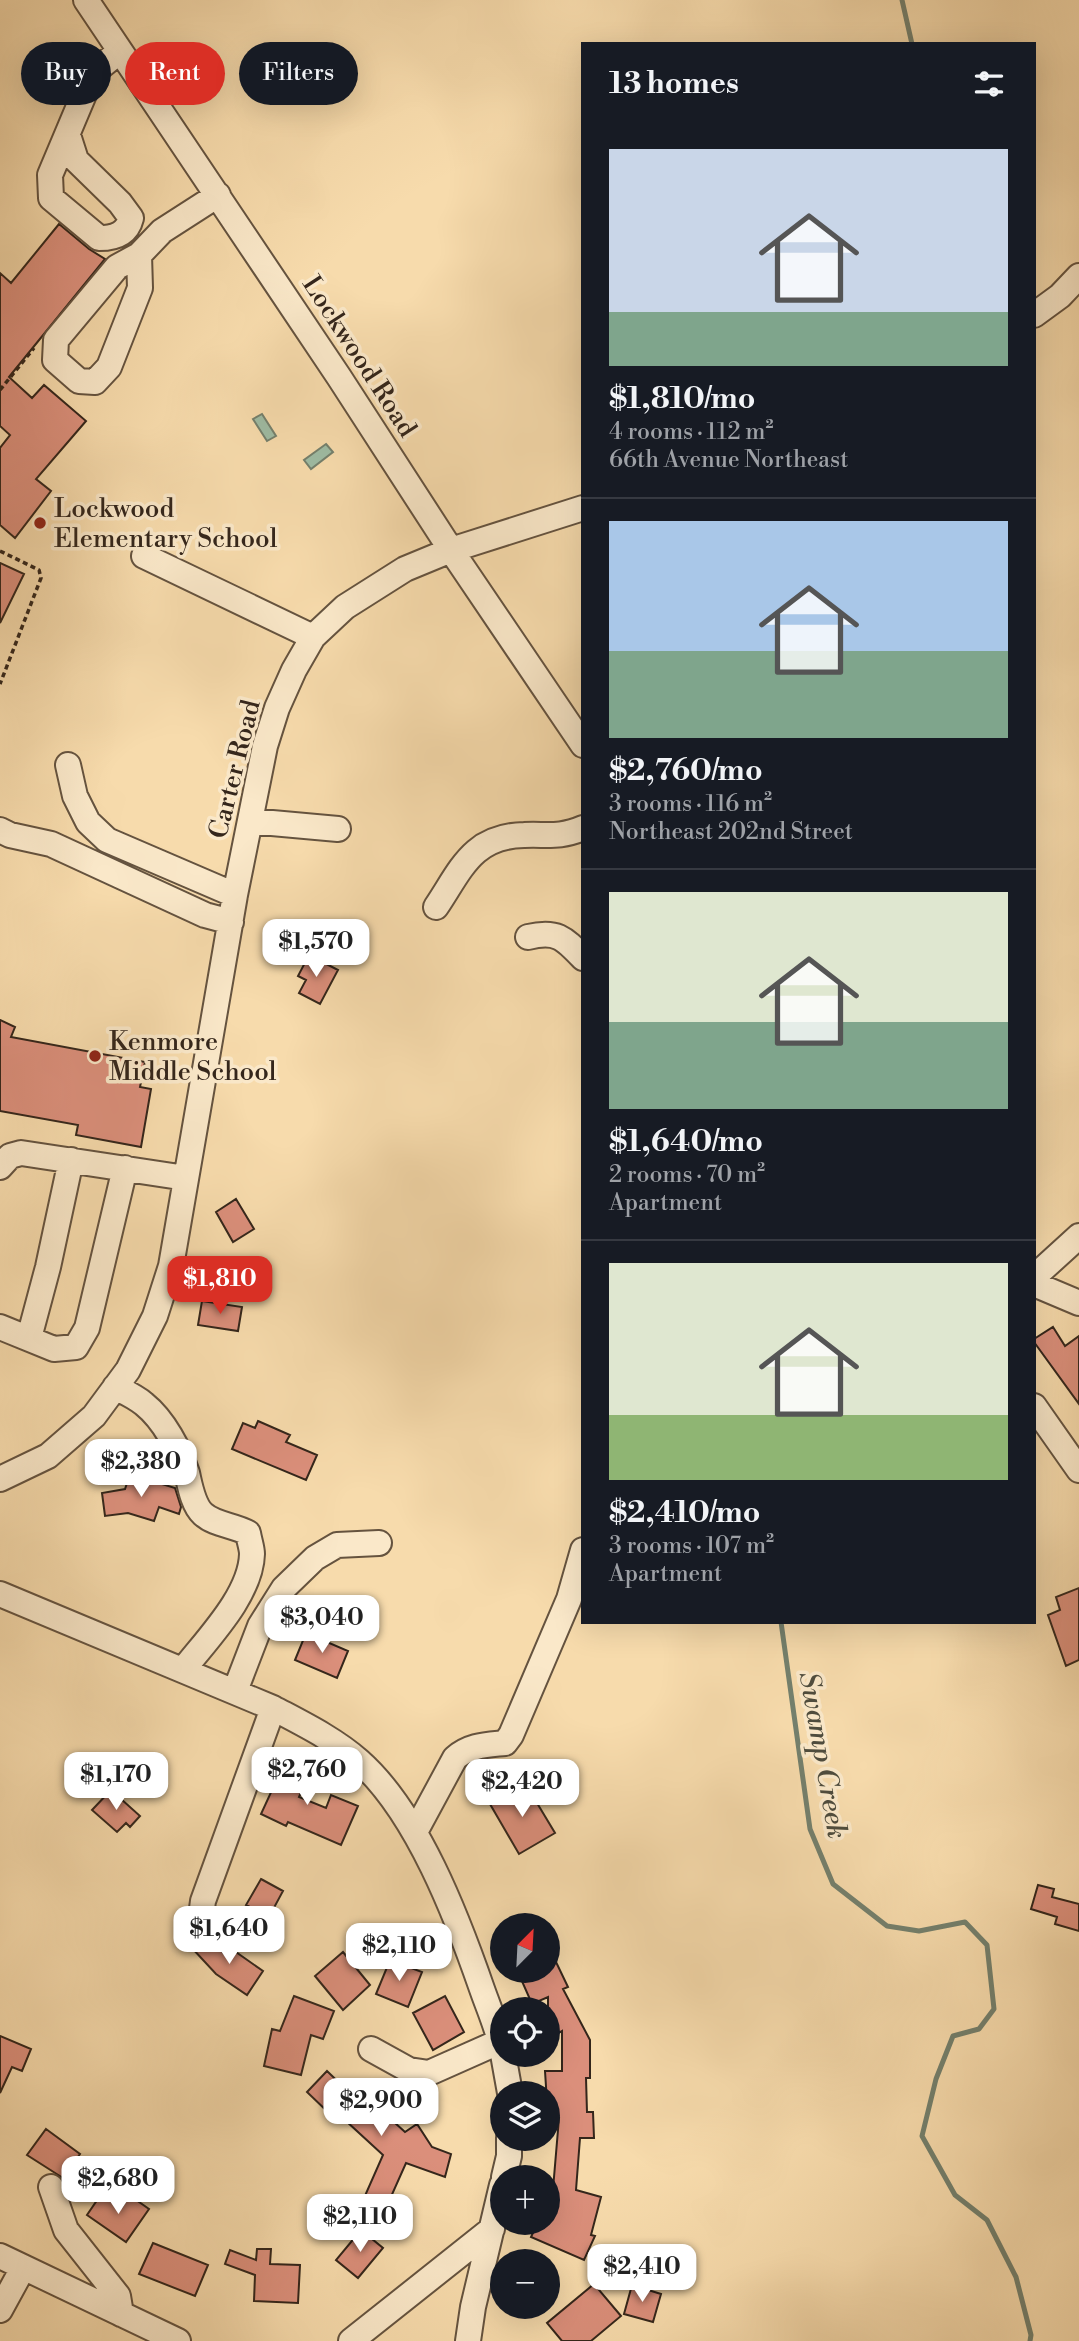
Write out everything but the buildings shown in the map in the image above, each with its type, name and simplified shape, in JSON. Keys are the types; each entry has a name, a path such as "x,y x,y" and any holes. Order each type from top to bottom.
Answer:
{"street":[{"name":"Lockwood Road","path":"86,0 581,743"},
{"path":"68,135 93,73 120,51"},
{"path":"139,255 140,288 109,367 95,382 79,381 55,359 56,340 117,267 139,255 162,231 218,195"},
{"path":"1036,314 1060,296 1079,276"},
{"name":"Carter Road","path":"0,1479 48,1456 94,1416 128,1370 155,1316 171,1266 235,895 265,746 276,708 313,637 345,607 405,569 451,550 581,509"},
{"path":"144,556 313,637"},
{"path":"68,765 75,796 88,822 107,840 235,895"},
{"path":"250,821 338,829"},
{"path":"436,907 472,853 485,844 505,836 564,836 581,829"},
{"path":"0,830 51,844 231,926"},
{"path":"528,937 544,933 554,934 567,941 581,956"},
{"path":"0,1167 10,1156 22,1153 186,1178"},
{"path":"29,1339 71,1160"},
{"path":"0,1326 54,1349 76,1347 87,1328 125,1168"},
{"path":"1036,1275 1079,1236"},
{"path":"1036,1285 1079,1303"},
{"path":"115,1387 141,1401 155,1414 186,1469 202,1513 248,1533 252,1554 240,1595 183,1670"},
{"path":"1036,1409 1079,1470"},
{"path":"235,1691 260,1626 284,1588 315,1558 337,1545 379,1543"},
{"path":"415,1832 455,1758 477,1746 505,1743 511,1735 569,1599 581,1557"},
{"path":"0,1594 274,1708 313,1729 360,1762 392,1799 415,1832 464,1937 490,2013"},
{"path":"204,1928 201,1916 203,1901 274,1708"},
{"path":"371,2049 409,2070 429,2073 490,2052"},
{"path":"51,2186 66,2230 118,2296 121,2314"},
{"path":"351,2341 490,2231"},
{"path":"468,2341 473,2307 491,2235"},
{"path":"0,2256 178,2341"},
{"path":"0,2310 23,2268"}],"path":[{"path":"0,551 38,570 41,578 0,684"}],"shaded area":[{"path":"262,414 276,436 267,441 253,419"},
{"path":"326,444 333,452 311,469 304,460"}],"waterway":[{"name":"Swamp Creek","path":"902,0 912,42"},
{"name":"Swamp Creek","path":"781,1624 810,1829 833,1884 887,1926 919,1931 965,1922 987,1945 994,2009 979,2029 953,2036 936,2079 922,2136 955,2195 987,2220 1016,2277 1031,2335 1030,2341"}],"place":[{"name":"Lockwood Elementary School","path":"40,523"},
{"name":"Kenmore Middle School","path":"95,1056"}]}
